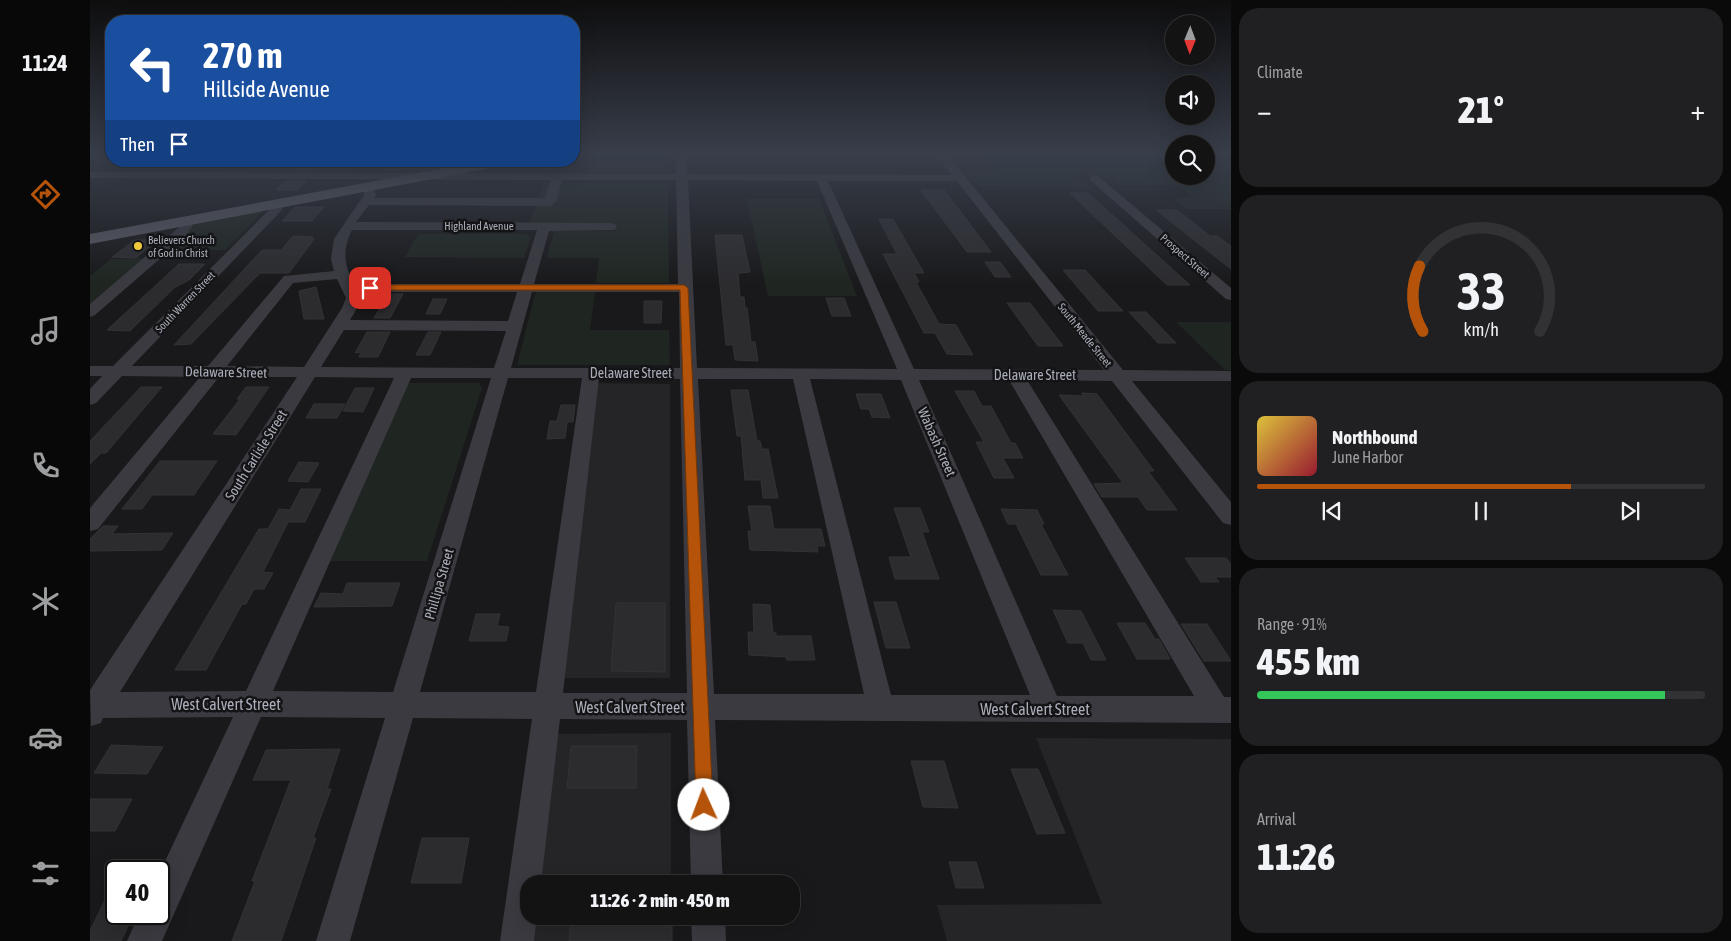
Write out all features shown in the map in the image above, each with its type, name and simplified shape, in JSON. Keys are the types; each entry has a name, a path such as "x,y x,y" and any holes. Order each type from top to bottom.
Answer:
{"main road":[{"path":"93,240 279,203 339,197"}],"street":[{"name":"South Carlisle Street","path":"92,708 340,325 353,298 346,281 338,250 348,226 365,197"},
{"path":"434,197 550,202 551,197"},
{"path":"683,197 684,288 707,875"},
{"name":"Wabash Street","path":"830,197 958,489 1049,709"},
{"name":"South Meade Street","path":"975,197 1231,517"},
{"name":"Prospect Street","path":"1116,197 1231,296"},
{"name":"South Warren Street","path":"90,399 277,208 279,203"},
{"path":"90,312 183,230 187,225 186,221"},
{"name":"Highland Avenue","path":"348,226 611,226"},
{"name":"Phillipa Street","path":"333,941 544,226"},
{"path":"90,523 290,279 526,287 684,288"},
{"path":"340,325 514,326"},
{"name":"Delaware Street","path":"90,371 1014,374 1229,379"},
{"path":"170,886 405,373"},
{"path":"517,941 591,373"},
{"path":"800,374 881,708"},
{"path":"1014,374 1224,710"},
{"name":"West Calvert Street","path":"92,708 255,704 1224,710"},
{"path":"144,941 152,925"},
{"path":"708,925 709,941"}],"shaded area":[{"path":"538,197 668,197 669,283 596,283 599,258 547,258 554,231 615,231 616,224 530,223"},
{"path":"1186,197 1231,197 1231,209 1186,209 1174,199"},
{"path":"747,199 819,199 857,296 768,296"},
{"path":"266,208 225,250 166,250 192,224"},
{"path":"418,234 526,234 531,237 524,258 405,257"},
{"path":"145,258 90,306 90,276 111,259"},
{"path":"539,291 595,292 590,330 669,330 670,365 517,365 535,294"},
{"path":"1176,322 1231,322 1231,370 1225,370"},
{"path":"406,383 479,383 482,388 427,561 325,561"},
{"path":"594,383 670,384 670,678 558,678"},
{"path":"671,733 671,875 533,875 551,734"},
{"path":"1036,738 1231,739 1231,941 947,941 937,905 1102,904"},
{"path":"528,925 671,925 671,941 525,941"}],"building":[{"path":"926,197 949,197 991,252 967,252"},
{"path":"1074,197 1092,197 1190,285 1167,285"},
{"path":"295,207 324,207 312,221 282,221"},
{"path":"1156,210 1177,210 1210,236 1217,236 1231,246 1231,269"},
{"path":"879,219 893,219 924,273 914,273 919,282 916,282 939,324 956,325 973,355 947,354 935,333 924,333 883,254 897,254"},
{"path":"715,235 742,235 750,272 738,273 740,297 744,297 751,342 755,342 758,361 735,360 733,345 726,345"},
{"path":"293,236 313,237 311,239 314,239 289,273 260,273 191,344 174,345 262,250 281,250"},
{"name":"Believers Church of God in Christ","path":"135,240 157,240 136,258 112,257"},
{"path":"985,262 1000,262 1011,277 995,277"},
{"path":"179,264 205,264 189,280 174,288 130,331 107,330"},
{"path":"1063,270 1085,270 1123,311 1098,311"},
{"path":"316,287 324,319 304,319 299,291"},
{"path":"392,294 403,294 390,318 374,318 384,301 388,301"},
{"path":"826,298 844,298 851,316 832,316"},
{"path":"433,299 447,299 440,314 426,314"},
{"path":"644,301 662,301 661,323 644,323"},
{"path":"1007,303 1030,303 1063,346 1038,346"},
{"path":"1129,312 1146,312 1176,343 1158,343"},
{"path":"367,332 390,332 378,357 359,357 361,352 355,353"},
{"path":"428,332 441,332 430,355 416,355"},
{"path":"141,387 162,387 106,453 101,453 90,464 90,441"},
{"path":"246,387 269,387 236,435 213,434 240,399 237,399"},
{"path":"355,388 374,388 363,412 343,411"},
{"path":"731,390 748,390 757,441 760,441 762,449 768,449 778,498 763,498 761,480 745,480 741,436 737,436"},
{"path":"955,391 974,391 982,406 991,406 1011,443 1015,443 1023,458 1003,458 1014,478 994,478 976,442 984,442"},
{"path":"1082,393 1097,394 1154,471 1148,471 1177,510 1147,510 1138,497 1102,497 1094,484 1123,483 1059,395 1084,396"},
{"path":"856,394 881,394 890,418 872,417 869,409 861,409"},
{"path":"314,404 345,404 337,418 306,418"},
{"path":"561,405 575,405 573,422 567,422 565,438 547,439 550,421 557,421"},
{"path":"160,461 217,461 194,495 152,495 142,509 122,509"},
{"path":"299,462 319,463 308,482 288,481"},
{"path":"301,489 321,489 305,522 288,522 263,572 273,573 264,589 254,589 246,604 242,604 206,670 175,670 259,529 268,529 279,509 290,510"},
{"path":"748,506 770,506 774,529 821,529 825,546 817,546 818,552 750,550 748,531 752,531"},
{"path":"894,508 920,508 929,532 922,532 939,579 895,579 889,557 911,557"},
{"path":"1001,509 1037,510 1044,524 1041,524 1068,575 1041,575 1016,524 1008,524"},
{"path":"103,526 118,526 112,534 173,533 162,550 90,551 90,539"},
{"path":"1185,558 1226,558 1231,564 1231,577 1215,577 1219,582 1201,582"},
{"path":"347,583 400,583 392,606 314,607 321,593 343,594"},
{"path":"874,602 896,602 910,648 886,648"},
{"path":"616,603 665,603 665,672 611,671"},
{"path":"753,604 770,605 773,633 776,633 776,636 811,636 815,660 787,660 786,657 749,655 748,632 754,632"},
{"path":"1053,610 1081,611 1106,660 1091,660 1083,643 1068,643"},
{"path":"476,614 500,614 497,626 509,627 506,641 469,641"},
{"path":"1117,623 1145,623 1155,639 1159,639 1170,659 1137,659"},
{"path":"1181,624 1207,624 1231,661 1204,661"},
{"path":"111,745 163,747 147,774 94,773"},
{"path":"571,746 637,746 636,788 567,788"},
{"path":"340,749 327,789 331,789 313,838 316,838 281,941 232,941 255,881 252,881 291,780 253,780 266,750"},
{"path":"911,761 944,761 958,808 923,807"},
{"path":"1011,769 1038,769 1065,833 1037,834"},
{"path":"90,799 132,799 115,831 90,831"},
{"path":"422,838 469,838 461,883 411,883"},
{"path":"949,862 976,862 984,888 956,888"},
{"path":"105,900 105,925 129,925 121,941 90,941 90,931"},
{"path":"570,925 672,925 672,941 569,941"}],"place":[{"name":"Believers Church of God in Christ","path":"138,246"}],"route":[{"path":"370,288 684,288 704,805"}]}
